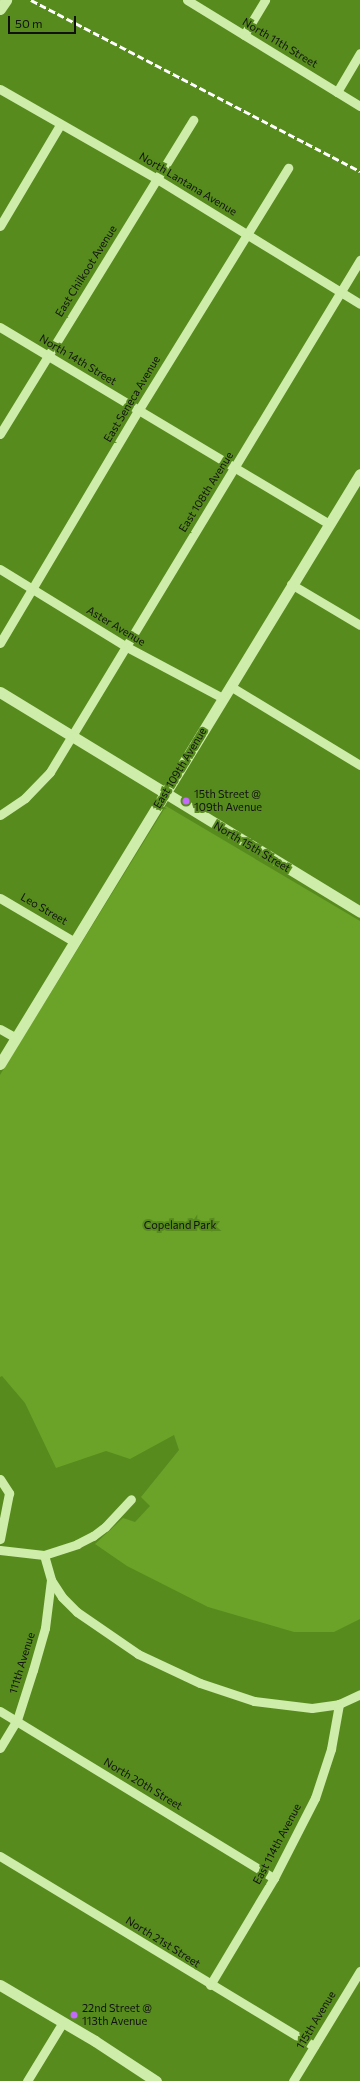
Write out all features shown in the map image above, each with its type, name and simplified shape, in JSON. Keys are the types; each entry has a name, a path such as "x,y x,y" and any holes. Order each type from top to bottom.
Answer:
{"street":[{"path":"0,9 6,0"},
{"name":"North 11th Street","path":"187,0 360,106"},
{"path":"244,35 265,0"},
{"path":"337,92 360,53"},
{"name":"North Lantana Avenue","path":"0,89 60,125 157,179 360,304"},
{"name":"East Chilkoot Avenue","path":"0,434 193,120"},
{"path":"0,226 60,125"},
{"name":"East Seneca Avenue","path":"0,643 138,410 288,168"},
{"name":"East 108th Avenue","path":"0,815 25,798 50,772 360,260"},
{"name":"North 14th Street","path":"0,327 234,469 329,524"},
{"name":"East 109th Avenue","path":"0,1064 222,698 359,476"},
{"name":"Aster Avenue","path":"0,569 125,646 222,698"},
{"path":"292,584 360,625"},
{"path":"230,686 360,765"},
{"name":"North 15th Street","path":"0,692 164,794 360,912"},
{"name":"Leo Street","path":"0,898 75,942"},
{"path":"0,1029 16,1038"},
{"path":"0,1479 9,1493 0,1539"},
{"path":"0,1550 44,1555 77,1544 93,1536 105,1527 119,1510 131,1499"},
{"path":"44,1555 51,1580 62,1598 100,1630 138,1654 194,1681 254,1701 312,1708 339,1704 360,1694"},
{"name":"111th Avenue","path":"0,1748 17,1720 45,1628 51,1580"},
{"name":"East 114th Avenue","path":"210,1985 274,1878 315,1798 332,1749 339,1704"},
{"name":"North 20th Street","path":"0,1710 274,1878"},
{"name":"North 21st Street","path":"0,1856 210,1985 314,2046"},
{"name":"115th Avenue","path":"293,2081 360,1971"},
{"path":"0,1985 63,2022 156,2081"},
{"path":"27,2081 63,2022"}],"green space":[{"name":"Copeland Park","path":"166,806 360,921 360,1619 334,1632 294,1632 208,1607 127,1566 95,1544 123,1518 135,1522 150,1506 141,1497 179,1450 174,1435 130,1459 106,1451 56,1468 25,1403 2,1376 0,1377 0,1075"}],"railway":[{"path":"31,0 360,171"}],"place":[{"name":"15th Street @ 109th Avenue","path":"186,801"},
{"name":"22nd Street @ 113th Avenue","path":"74,2015"}]}
